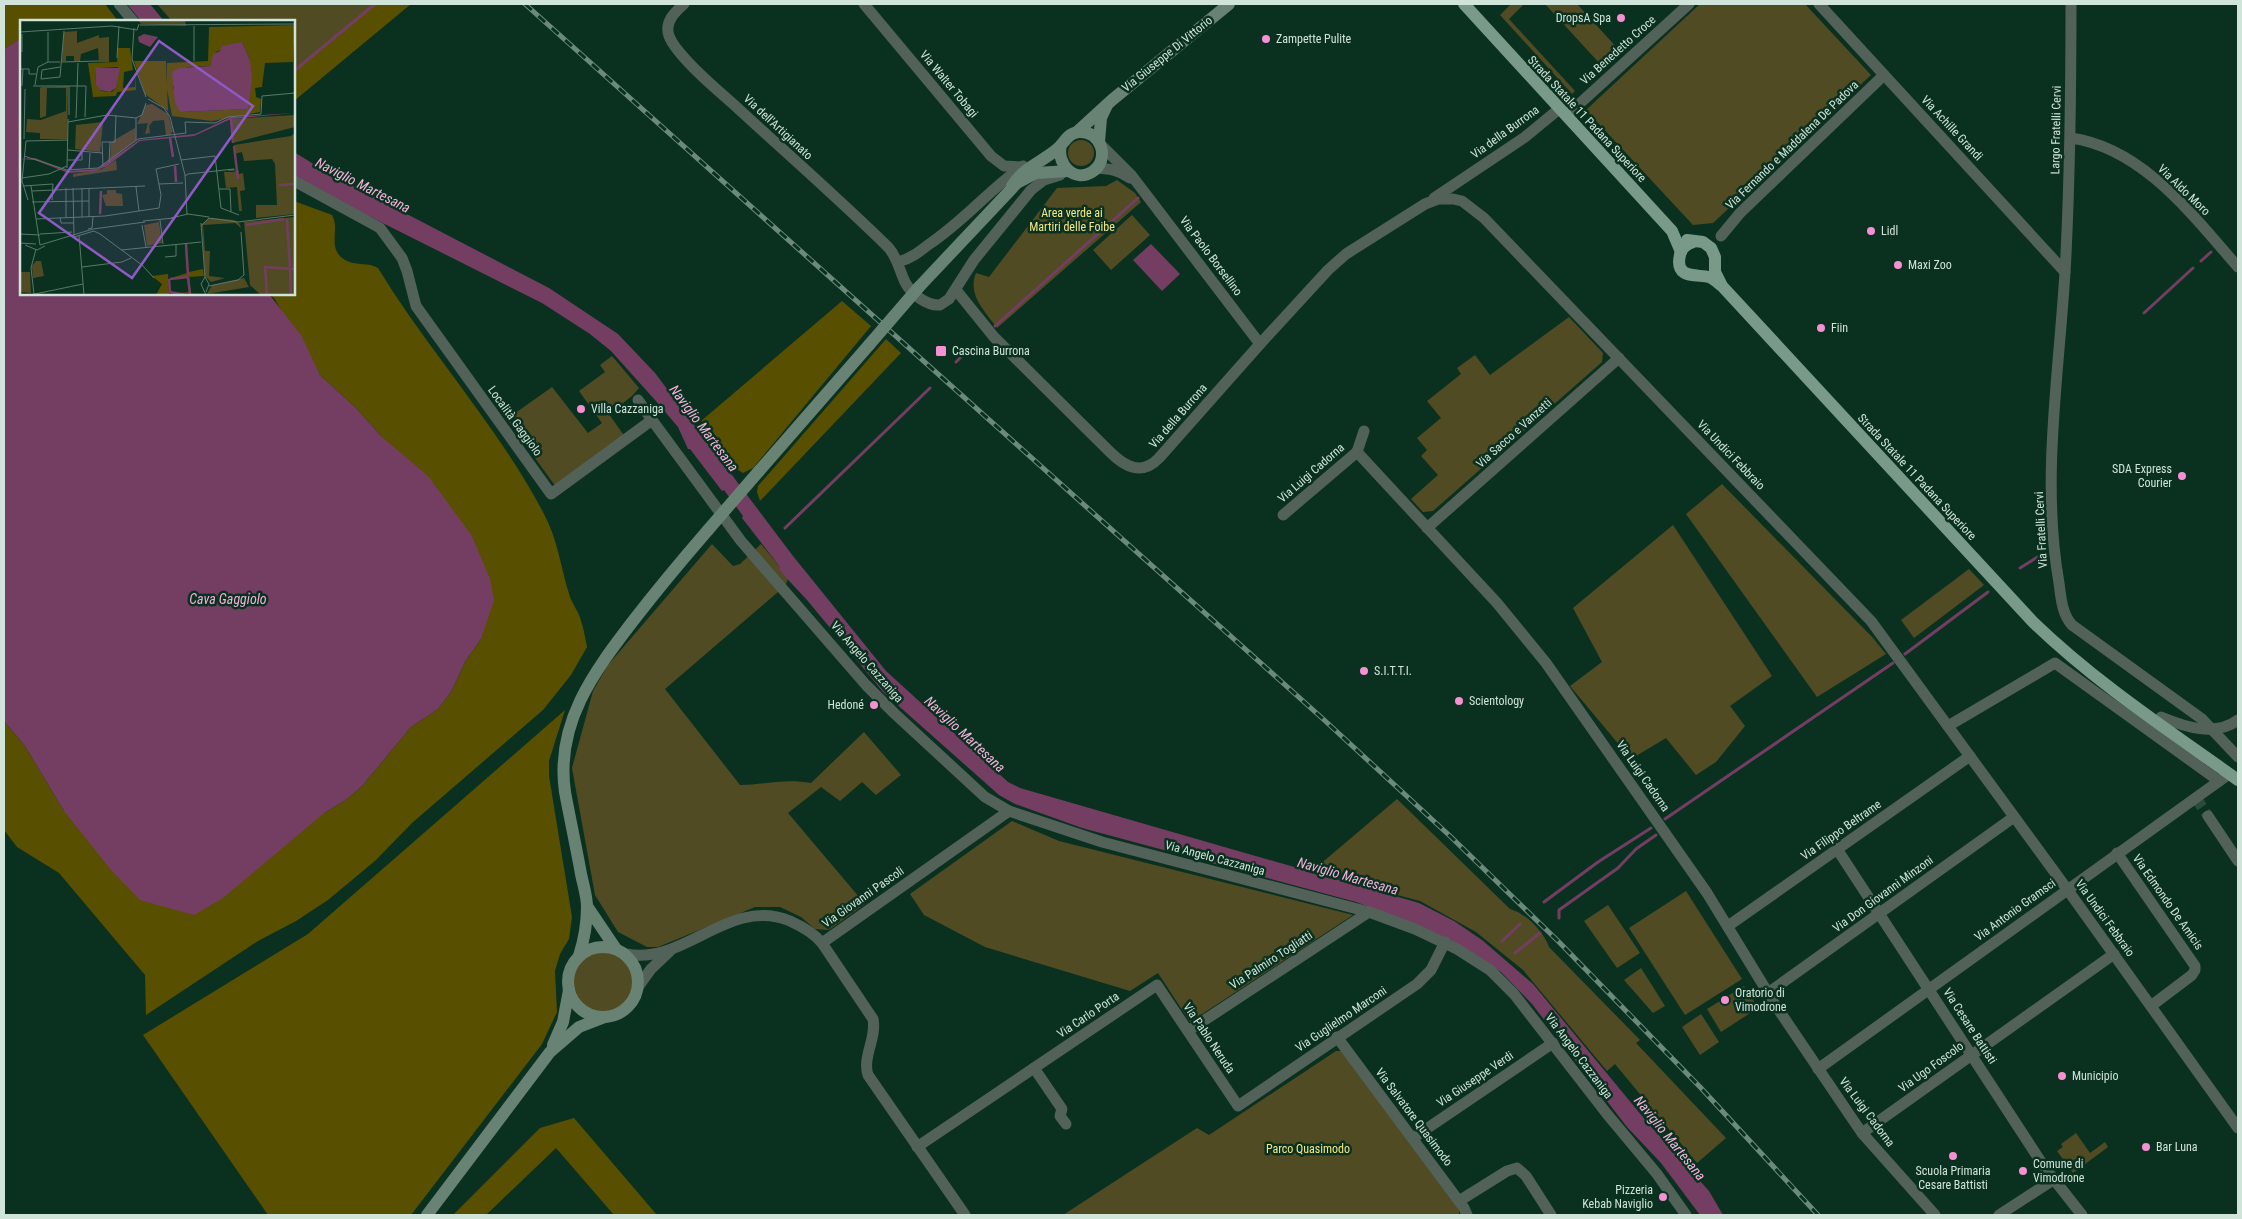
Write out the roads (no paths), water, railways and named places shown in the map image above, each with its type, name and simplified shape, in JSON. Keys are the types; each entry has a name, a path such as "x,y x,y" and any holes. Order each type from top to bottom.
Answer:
{"main road":[{"name":"Strada Statale 11 Padana Superiore","path":"1458,4 1482,26"},
{"name":"Strada Statale 11 Padana Superiore","path":"1464,4 1482,26 1672,231 1681,252 1679,261 1683,270 1692,276 1710,277 1722,286 2025,614 2060,648 2231,777"},
{"name":"Strada Statale 11 Padana Superiore","path":"1672,231 1704,245 1715,257 1714,272 1722,286"},
{"path":"1681,252 1686,245 1704,245"},
{"path":"1703,276 1714,266"},
{"name":"Strada Statale 11 Padana Superiore","path":"2099,678 2161,717 2231,777"}],"street":[{"path":"119,4 132,20"},
{"name":"Via dell'Artigianato","path":"684,4 673,15 668,25 669,36 676,47 721,93 885,244 898,262 907,286 928,304 943,304 956,290"},
{"name":"Via Walter Tobagi","path":"864,4 991,156 1004,166 1022,167"},
{"name":"Via Giuseppe Di Vittorio","path":"1077,132 1228,4"},
{"name":"Via Benedetto Croce","path":"1563,113 1689,4"},
{"name":"Via Achille Grandi","path":"1819,4 2064,272"},
{"name":"Largo Fratelli Cervi","path":"2066,257 2070,138 2071,4"},
{"name":"Via Fernando e Maddalena De Padova","path":"1704,245 1721,236 1746,207 1884,75"},
{"path":"1012,186 1036,173 1072,172 1085,174 1097,168 1103,156 1100,144 1101,118 1107,105"},
{"name":"Via della Burrona","path":"956,290 978,320 1114,457 1129,467 1142,468 1151,465 1159,458 1260,344 1341,258 1466,177 1530,132 1563,113"},
{"path":"550,1052 563,1022 569,990 568,976 572,965 579,956 584,939 587,906 567,801 564,770 565,750 575,711 583,692 599,666 659,588 708,530 919,286 1026,170 1061,145 1067,137 1077,132 1091,134 1100,144"},
{"name":"Via Aldo Moro","path":"2070,138 2093,143 2123,157 2151,175 2207,232 2238,267"},
{"name":"Via Paolo Borsellino","path":"1100,144 1121,163 1139,185 1260,344"},
{"path":"1061,145 1060,160 1072,172"},
{"path":"898,262 910,258 948,232 998,186 1022,167 1040,161"},
{"name":"Via Paolo Borsellino","path":"1097,168 1122,172 1139,185"},
{"path":"956,290 974,260 1034,186 1052,177 1072,172"},
{"path":"1466,177 1462,188 1466,203"},
{"name":"Località Gaggiolo","path":"295,182 372,222 385,234 405,265 416,306 551,494 652,420"},
{"name":"Via della Burrona","path":"1425,204 1444,198 1455,199 1466,203 1481,215"},
{"name":"Via Undici Febbraio","path":"1481,215 1861,610 2067,889 2238,1128"},
{"name":"Via Fratelli Cervi","path":"2066,257 2052,450 2053,540 2064,612 2072,626 2202,719 2238,758"},
{"name":"Via Sacco e Vanzetti","path":"1427,528 1619,358"},
{"path":"638,400 652,420"},
{"name":"Via Angelo Cazzaniga","path":"652,420 730,526 880,700 982,794 1009,811 1102,842 1369,912 1445,942 1498,976 1520,1001 1607,1114 1662,1180 1686,1215"},
{"path":"1357,452 1364,431"},
{"name":"Via Luigi Cadorna","path":"1283,515 1357,452 1500,607 1549,667 1654,816 1728,926 1768,993 1862,1133 1935,1215"},
{"path":"1948,726 2055,663 2231,777"},
{"path":"2161,717 2194,728 2212,729 2230,725 2238,720"},
{"name":"Via Filippo Beltrame","path":"1728,926 1970,756"},
{"name":"Via Antonio Gramsci","path":"1818,1069 2117,853 2196,798 2231,777"},
{"name":"Via Giovanni Pascoli","path":"965,1215 867,1073 866,1064 874,1019 822,942 1009,811"},
{"path":"2208,816 2238,861"},
{"name":"Via Don Giovanni Minzoni","path":"1768,993 2014,817"},
{"name":"Via Cesare Battisti","path":"1837,850 2053,1180 2082,1215"},
{"name":"Via Edmondo De Amicis","path":"2117,853 2193,961 2195,968 2190,977 2151,1006"},
{"path":"587,906 620,952 636,969 638,987"},
{"name":"Via Palmiro Togliatti","path":"1188,1031 1369,912"},
{"path":"579,956 596,947 643,955 673,948 738,919 759,915 776,917 791,922 822,942"},
{"name":"Via Guglielmo Marconi","path":"1238,1106 1420,982 1432,968 1445,942"},
{"path":"427,1215 550,1052 579,1027 614,1015 630,1004 638,987 651,969 673,948"},
{"name":"Via Ugo Foscolo","path":"1862,1133 2114,954"},
{"name":"Via Pablo Neruda","path":"1158,985 1238,1106"},
{"name":"Via Carlo Porta","path":"917,1147 1158,985"},
{"path":"569,990 574,1001 582,1010 604,1017"},
{"name":"Via Salvatore Quasimodo","path":"1337,1037 1413,1138 1467,1215"},
{"name":"Via Giuseppe Verdi","path":"1413,1138 1553,1043"},
{"path":"1034,1068 1062,1109 1060,1116 1066,1124"},
{"path":"1459,1201 1507,1171 1517,1168 1526,1176 1551,1215"},
{"path":"1999,1215 2053,1180"}],"water":[{"path":"127,4 150,4 163,20 140,20"},
{"name":"Cava Gaggiolo","path":"20,39 20,295 270,295 301,335 320,375 356,408 382,437 428,476 472,536 490,579 494,600 481,639 466,660 451,692 438,709 411,727 362,786 347,799 324,813 223,898 194,915 140,900 111,870 64,811 25,746 4,721 4,49"},
{"path":"295,153 328,173 549,288 618,334 655,373 793,556 886,671 1008,782 1020,788 1419,903 1454,921 1482,940 1533,984 1647,1122 1709,1191 1723,1215 1700,1215 1661,1163 1627,1127 1532,1004 1501,972 1456,943 1418,925 1356,902 1082,828 1015,804 999,795 883,692 807,600 779,570 780,567 742,518 743,516 724,490 722,491 690,449 688,449 678,427 611,351 590,334 542,303 315,189 295,177"},
{"path":"1151,244 1180,274 1162,291 1133,260"}],"waterway":[{"path":"295,70 375,4"},
{"path":"995,326 1138,198"},
{"path":"2201,261 2211,252"},
{"path":"2144,313 2193,268"},
{"path":"956,362 961,357"},
{"path":"785,528 930,388"},
{"path":"2020,568 2044,553"},
{"path":"1905,654 1988,592"},
{"path":"1665,819 1893,663"},
{"path":"1544,902 1598,862 1651,828"},
{"path":"1559,918 1559,910 1618,868 1636,849 1656,835"},
{"path":"1502,941 1520,924"},
{"path":"1515,953 1540,933"}],"tunnel":[{"path":"2196,798 2208,816"}],"railway":[{"path":"525,4 1322,718 1450,836 1558,941 1701,1088 1818,1215"}],"place":[{"name":"DropsA Spa","path":"1621,18"},
{"name":"Zampette Pulite","path":"1266,39"},
{"name":"Lidl","path":"1871,231"},
{"name":"Maxi Zoo","path":"1898,265"},
{"name":"Fiin","path":"1821,328"},
{"name":"Cascina Burrona","path":"941,351"},
{"name":"Villa Cazzaniga","path":"581,409"},
{"name":"SDA Express Courier","path":"2182,476"},
{"name":"S.I.T.T.I.","path":"1364,671"},
{"name":"Scientology","path":"1459,701"},
{"name":"Hedoné","path":"874,705"},
{"name":"Oratorio di Vimodrone","path":"1725,1000"},
{"name":"Municipio","path":"2062,1076"},
{"name":"Bar Luna","path":"2146,1147"},
{"name":"Scuola Primaria Cesare Battisti","path":"1953,1156"},
{"name":"Comune di Vimodrone","path":"2023,1171"},
{"name":"Pizzeria Kebab Naviglio","path":"1663,1197"}],"water label":[{"name":"Naviglio Martesana","path":"363,185"},
{"name":"Naviglio Martesana","path":"704,428"},
{"name":"Naviglio Martesana","path":"965,734"},
{"name":"Naviglio Martesana","path":"1348,876"},
{"name":"Naviglio Martesana","path":"1670,1138"}],"park label":[{"name":"Area verde ai Martiri delle Foibe","path":"1072,220"},
{"name":"Parco Quasimodo","path":"1308,1149"}]}
